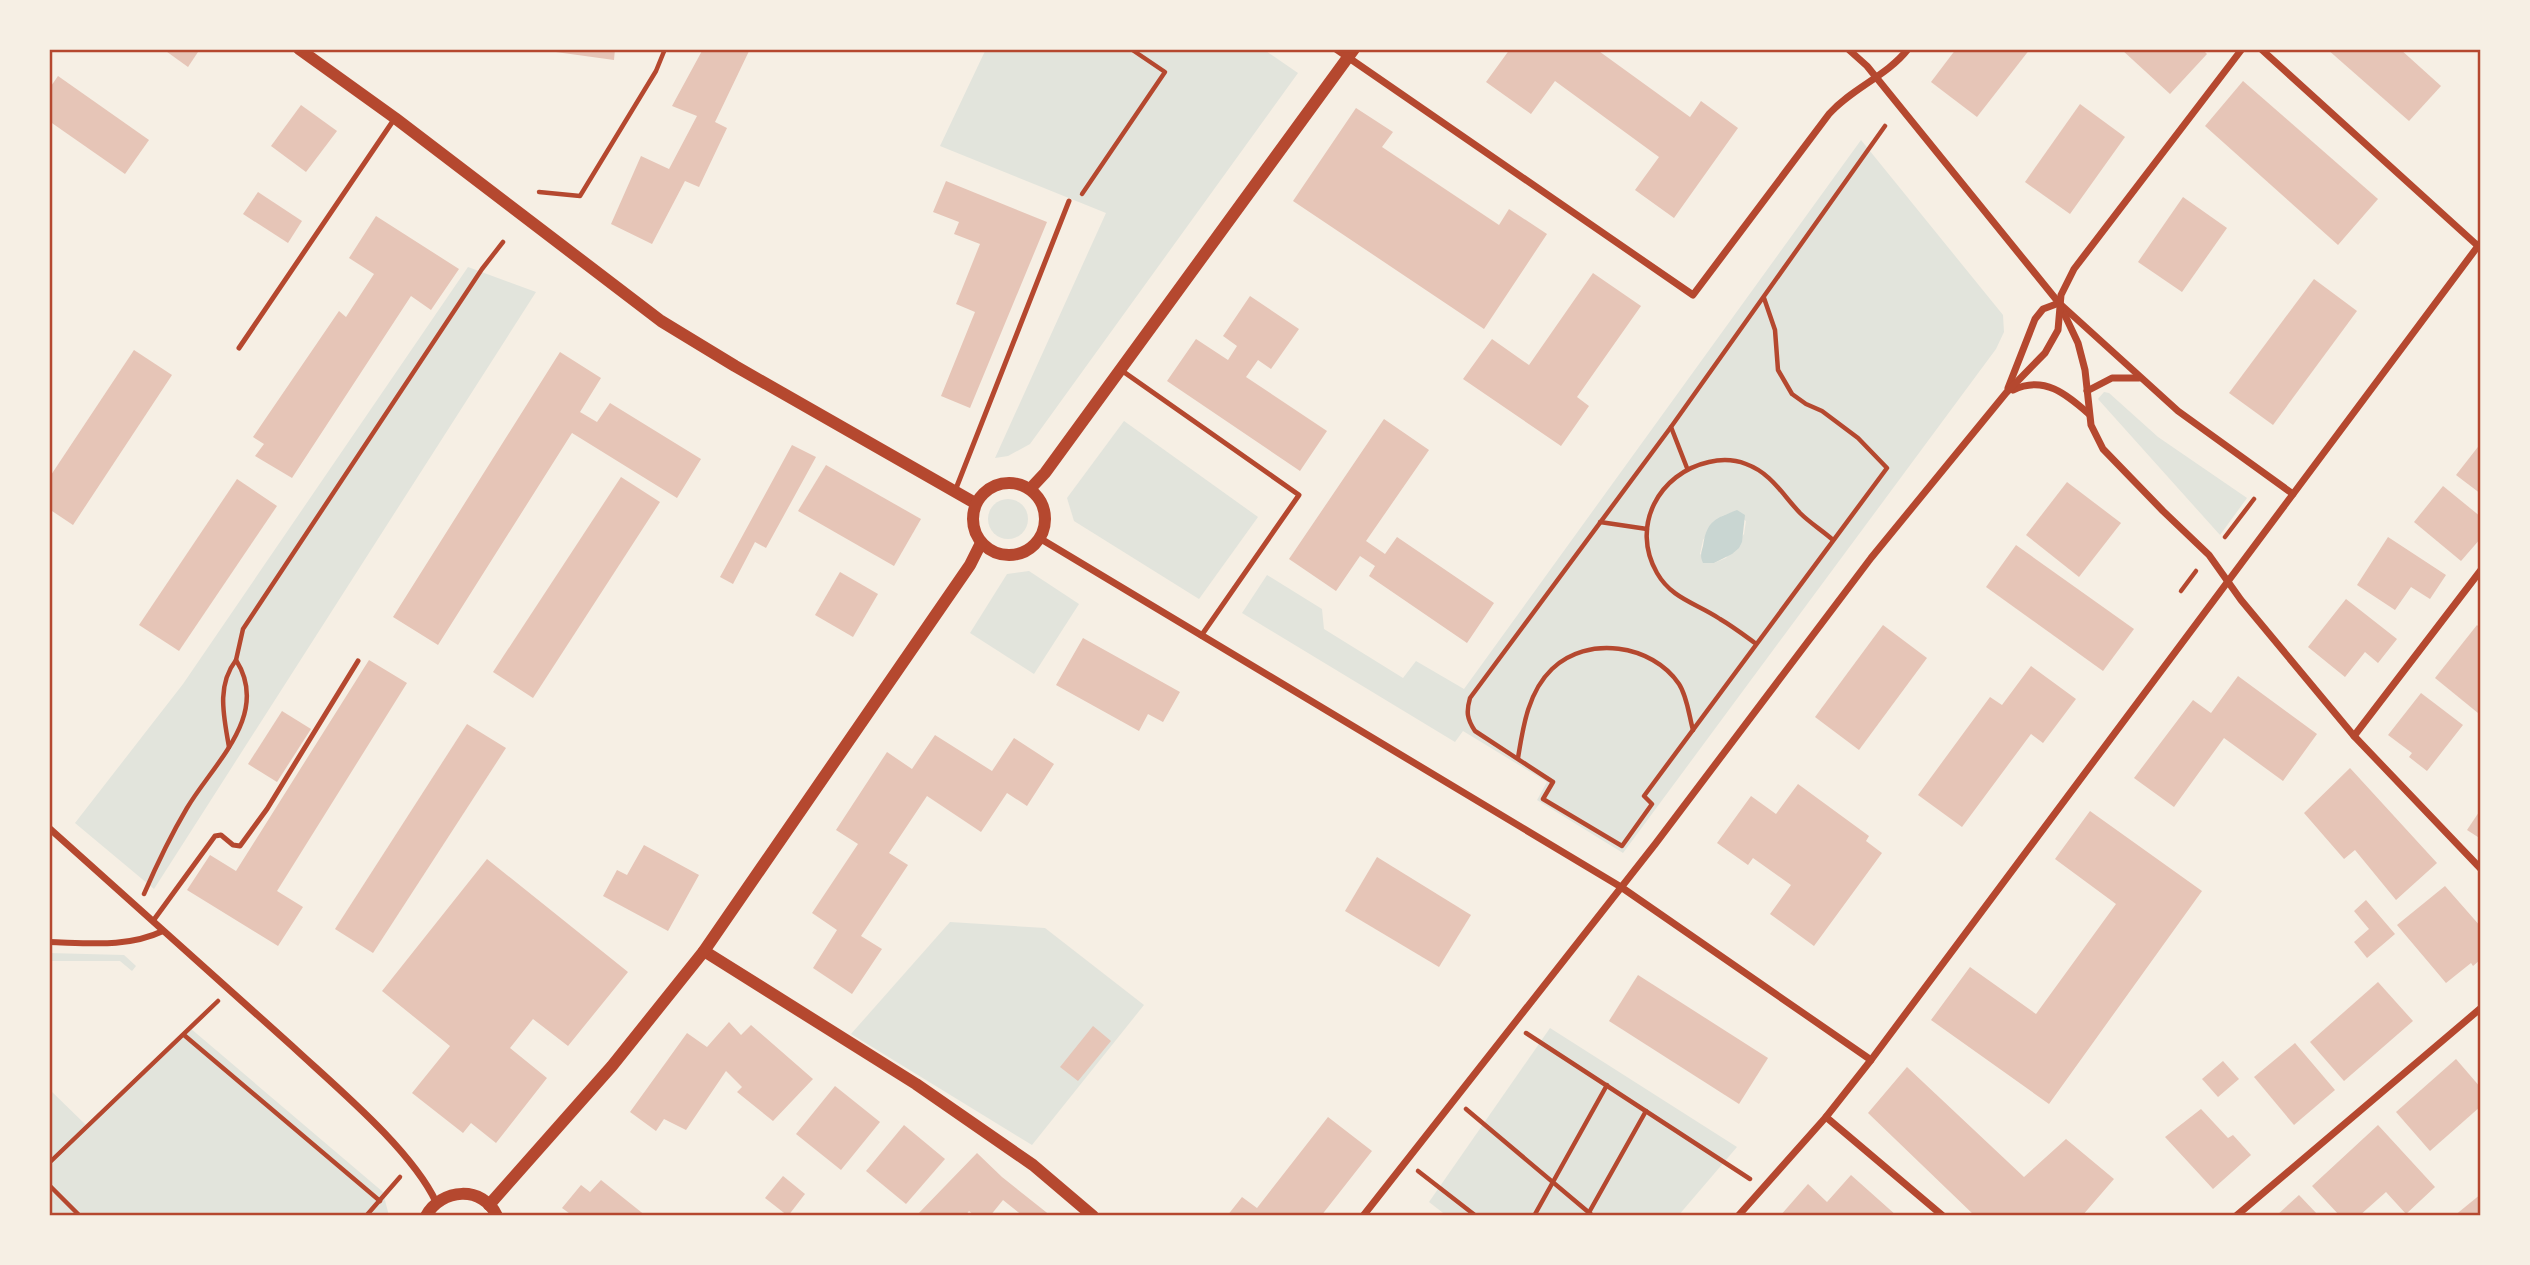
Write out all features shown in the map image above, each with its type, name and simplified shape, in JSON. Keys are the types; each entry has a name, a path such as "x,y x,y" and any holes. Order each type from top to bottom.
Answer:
{"street":[{"path":"299,49 395,118 662,321 735,366 975,503"},
{"path":"1336,49 1351,53 1693,295 1829,114 1843,100 1903,56 1908,49"},
{"path":"1848,49 1875,76 2059,303 2178,411 2293,494"},
{"path":"1363,1216 1621,887 1871,558 2006,393 2039,361 2059,325 2059,303 2063,287 2074,269 2242,49"},
{"path":"1738,1216 1826,1117 1871,1060 2480,244 2261,49"},
{"path":"1030,489 1045,473 1351,53"},
{"path":"2059,303 2078,343 2085,370 2089,414 2103,449 2209,555 2253,614 2354,736 2481,869"},
{"path":"2006,393 2035,320 2043,309 2059,303"},
{"path":"2087,391 2112,378 2139,378"},
{"path":"2006,393 2024,384 2038,383 2061,393 2089,414"},
{"path":"1008,483 1030,489 1044,507 1046,518 1041,539 1033,548 1012,556 990,551 975,533 972,522 975,503 996,485 1008,483"},
{"path":"1041,539 1621,887 1871,1060"},
{"path":"426,1216 436,1202 462,1194 474,1195 493,1210 612,1066 704,951 970,565 981,543"},
{"path":"2354,736 2481,570"},
{"path":"49,828 324,1075 411,1164 428,1186 436,1202"},
{"path":"49,942 137,942 163,931"},
{"path":"704,951 916,1084 1033,1165 1093,1216"},
{"path":"2236,1216 2481,1009"},
{"path":"1826,1117 1943,1216"}],"lane":[{"path":"239,348 395,118"},
{"path":"955,491 1069,201"},
{"path":"1121,369 1299,495 1201,636"},
{"path":"153,921 215,836 221,835 233,845 240,846 267,809 358,661"}],"path":[{"path":"539,192 580,195 656,71 665,49"},
{"path":"1069,201 1076,203 1165,72 1131,49"},
{"path":"1764,298 1775,330 1778,370 1783,382 1792,394 1822,411 1858,438 1887,468 1644,796 1653,804 1622,846 1543,799 1553,782 1475,731 1468,721 1466,710 1470,698 1671,427 1885,126"},
{"path":"229,748 224,711 224,683 236,660 243,629 482,269 503,242"},
{"path":"1671,427 1687,468"},
{"path":"1755,643 1718,617 1682,599 1664,584 1650,557 1647,530 1651,510 1660,493 1671,479 1687,468 1725,459 1743,463 1762,471 1783,491 1801,514 1833,540"},
{"path":"2225,537 2254,499"},
{"path":"1600,522 1647,530"},
{"path":"2181,591 2196,571"},
{"path":"1518,758 1527,714 1541,684 1552,668 1588,650 1623,648 1656,660 1671,672 1682,687 1693,730"},
{"path":"138,907 189,805 238,733 246,704 245,682 242,669 236,660"},
{"path":"49,1163 230,990"},
{"path":"1513,1025 1763,1187"},
{"path":"184,1035 380,1201"},
{"path":"1534,1216 1607,1085"},
{"path":"1454,1100 1590,1215 1646,1111"},
{"path":"1406,1162 1476,1216"},
{"path":"366,1216 411,1164"},
{"path":"49,1185 80,1216"}],"shaded area":[{"path":"986,49 1263,49 1298,73 1030,444 1008,456 995,458 1106,213 940,146"},
{"path":"1861,140 2003,315 2004,332 1996,349 1623,853 1537,800 1547,782 1463,731 1455,742 1242,613 1267,575 1322,609 1324,629 1403,678 1416,661 1464,689","holes":["1733,512 1746,521 1744,534 1726,558 1714,563 1700,554 1703,540 1722,516"]},
{"path":"468,267 536,292 154,889 75,823 183,684"},
{"path":"2104,392 2109,393 2158,437 2247,498 2220,535 2098,399"},
{"path":"1124,421 1258,517 1199,599 1074,521 1067,498"},
{"path":"1008,499 1016,500 1022,505 1027,511 1027,527 1022,533 1016,538 1008,539 1000,538 994,533 989,527 988,519 989,511 994,505 1000,500"},
{"path":"1737,510 1745,515 1739,548 1714,563 1703,563 1701,553 1710,526 1718,518"},
{"path":"1029,571 1079,604 1034,674 970,633 1007,574"},
{"path":"950,922 1045,928 1144,1005 1032,1145 851,1034"},
{"path":"49,953 124,955 136,966 132,971 120,961 49,961"},
{"path":"190,1028 383,1192 389,1216 49,1216 49,1089 87,1126"},
{"path":"1550,1028 1737,1147 1678,1216 1447,1216 1429,1202"}],"building":[{"path":"163,49 200,49 188,67"},
{"path":"534,49 615,49 614,60"},
{"path":"703,49 750,49 715,122 727,128 699,187 685,181 652,244 611,224 641,156 669,169 697,116 672,106"},
{"path":"1510,49 1596,49 1690,117 1701,101 1738,128 1674,218 1635,190 1659,157 1555,81 1531,114 1486,82"},
{"path":"1956,49 2030,49 1977,117 1931,82"},
{"path":"2121,49 2202,49 2207,54 2170,94"},
{"path":"2327,49 2400,49 2441,86 2409,121"},
{"path":"58,76 149,140 125,174 49,121 49,89"},
{"path":"2243,81 2378,199 2338,245 2205,126"},
{"path":"2080,104 2125,137 2070,214 2025,182"},
{"path":"301,105 337,131 306,172 271,146"},
{"path":"1356,108 1393,132 1382,147 1499,225 1509,209 1547,234 1484,329 1293,201"},
{"path":"946,181 1047,222 970,408 941,396 975,312 956,304 980,244 954,234 959,222 933,212"},
{"path":"258,192 302,221 288,243 243,214"},
{"path":"2183,197 2227,228 2182,292 2138,262"},
{"path":"376,216 459,269 431,310 411,296 292,478 255,456 264,444 253,437 339,311 346,317 374,274 349,258"},
{"path":"1593,273 1641,306 1577,397 1589,406 1561,446 1463,379 1492,339 1529,365"},
{"path":"2314,279 2357,311 2273,425 2229,393"},
{"path":"1250,296 1299,329 1271,369 1258,360 1246,377 1327,431 1300,471 1167,381 1196,339 1228,360 1237,346 1223,336"},
{"path":"134,350 172,375 73,525 49,509 49,478"},
{"path":"560,352 601,378 580,412 597,422 610,403 701,459 677,498 572,433 438,645 393,617"},
{"path":"1384,419 1429,450 1366,541 1385,554 1397,537 1494,603 1467,643 1369,576 1375,566 1360,556 1336,591 1289,559"},
{"path":"2481,443 2481,494 2456,475"},
{"path":"792,445 816,457 766,548 755,542 733,584 720,577"},
{"path":"826,465 921,519 894,566 798,511"},
{"path":"621,477 660,502 533,698 493,672"},
{"path":"237,479 277,506 179,651 139,625"},
{"path":"2067,482 2121,523 2079,577 2026,535"},
{"path":"2443,486 2481,517 2481,538 2461,561 2414,522"},
{"path":"2388,537 2446,575 2430,599 2411,587 2395,610 2357,585"},
{"path":"2016,545 2134,629 2103,671 1986,587"},
{"path":"840,572 878,594 853,637 815,615"},
{"path":"2346,599 2397,639 2378,663 2365,652 2345,677 2308,647"},
{"path":"1883,625 1927,658 1859,750 1815,717"},
{"path":"2477,625 2481,629 2481,709 2478,713 2435,678"},
{"path":"1083,638 1180,692 1163,722 1148,714 1139,731 1056,685"},
{"path":"369,660 407,683 277,891 303,907 278,946 187,890 210,855 236,871"},
{"path":"2031,666 2076,699 2043,743 2031,734 1962,827 1918,795 1990,697 2002,705"},
{"path":"2238,676 2317,734 2283,781 2224,738 2174,807 2134,778 2193,700 2211,713"},
{"path":"2421,693 2463,725 2427,771 2409,757 2412,753 2388,735"},
{"path":"282,711 311,729 277,782 248,764"},
{"path":"467,724 506,748 373,953 335,929"},
{"path":"935,735 992,771 1014,738 1054,764 1027,806 1007,793 981,832 927,796 889,853 908,865 861,936 882,949 852,994 813,968 837,930 812,913 858,844 836,830 887,752 912,769"},
{"path":"2350,768 2437,863 2396,900 2355,850 2344,859 2304,813"},
{"path":"1798,784 1869,836 1866,841 1882,853 1814,946 1770,914 1791,885 1753,858 1748,865 1717,843 1751,796 1776,814"},
{"path":"2481,809 2481,839 2467,830"},
{"path":"2090,811 2202,891 2049,1104 1931,1020 1970,967 2036,1014 2116,904 2055,859"},
{"path":"644,845 699,875 668,931 603,896 617,870 627,875"},
{"path":"1377,857 1471,915 1439,967 1345,911"},
{"path":"487,859 628,972 568,1046 533,1019 510,1048 547,1078 496,1143 471,1123 463,1133 412,1093 450,1046 382,991"},
{"path":"2445,886 2481,927 2481,959 2473,966 2471,963 2446,983 2397,925"},
{"path":"2366,900 2395,934 2367,958 2354,942 2369,929 2354,911"},
{"path":"1638,975 1768,1058 1739,1104 1609,1021"},
{"path":"2378,982 2413,1021 2344,1081 2310,1042"},
{"path":"729,1022 741,1035 751,1025 813,1079 773,1121 737,1092 742,1087 726,1071 686,1130 664,1119 656,1131 630,1112 687,1033 707,1047"},
{"path":"1093,1026 1111,1041 1078,1081 1060,1067"},
{"path":"2295,1043 2335,1090 2294,1125 2254,1077"},
{"path":"2456,1059 2481,1088 2481,1106 2430,1151 2396,1112"},
{"path":"2223,1061 2239,1079 2218,1097 2202,1079"},
{"path":"1907,1067 2024,1177 2066,1139 2114,1179 2082,1216 1975,1216 1868,1113"},
{"path":"835,1086 880,1122 841,1170 796,1134"},
{"path":"2201,1109 2228,1138 2233,1135 2251,1155 2213,1189 2165,1137"},
{"path":"1328,1117 1372,1151 1321,1216 1227,1216 1242,1197 1257,1208"},
{"path":"904,1125 945,1159 906,1204 866,1171"},
{"path":"2378,1125 2435,1187 2406,1214 2386,1192 2359,1216 2340,1216 2312,1186"},
{"path":"977,1153 1051,1216 1023,1216 1003,1200 990,1216 975,1216 969,1211 965,1216 916,1216"},
{"path":"1851,1175 1897,1216 1780,1216 1808,1184 1827,1202"},
{"path":"783,1176 805,1194 788,1216 765,1198"},
{"path":"601,1180 646,1216 573,1216 562,1208 581,1185 590,1192"},
{"path":"2481,1194 2481,1216 2454,1216"},
{"path":"2299,1195 2319,1216 2276,1216"}]}
